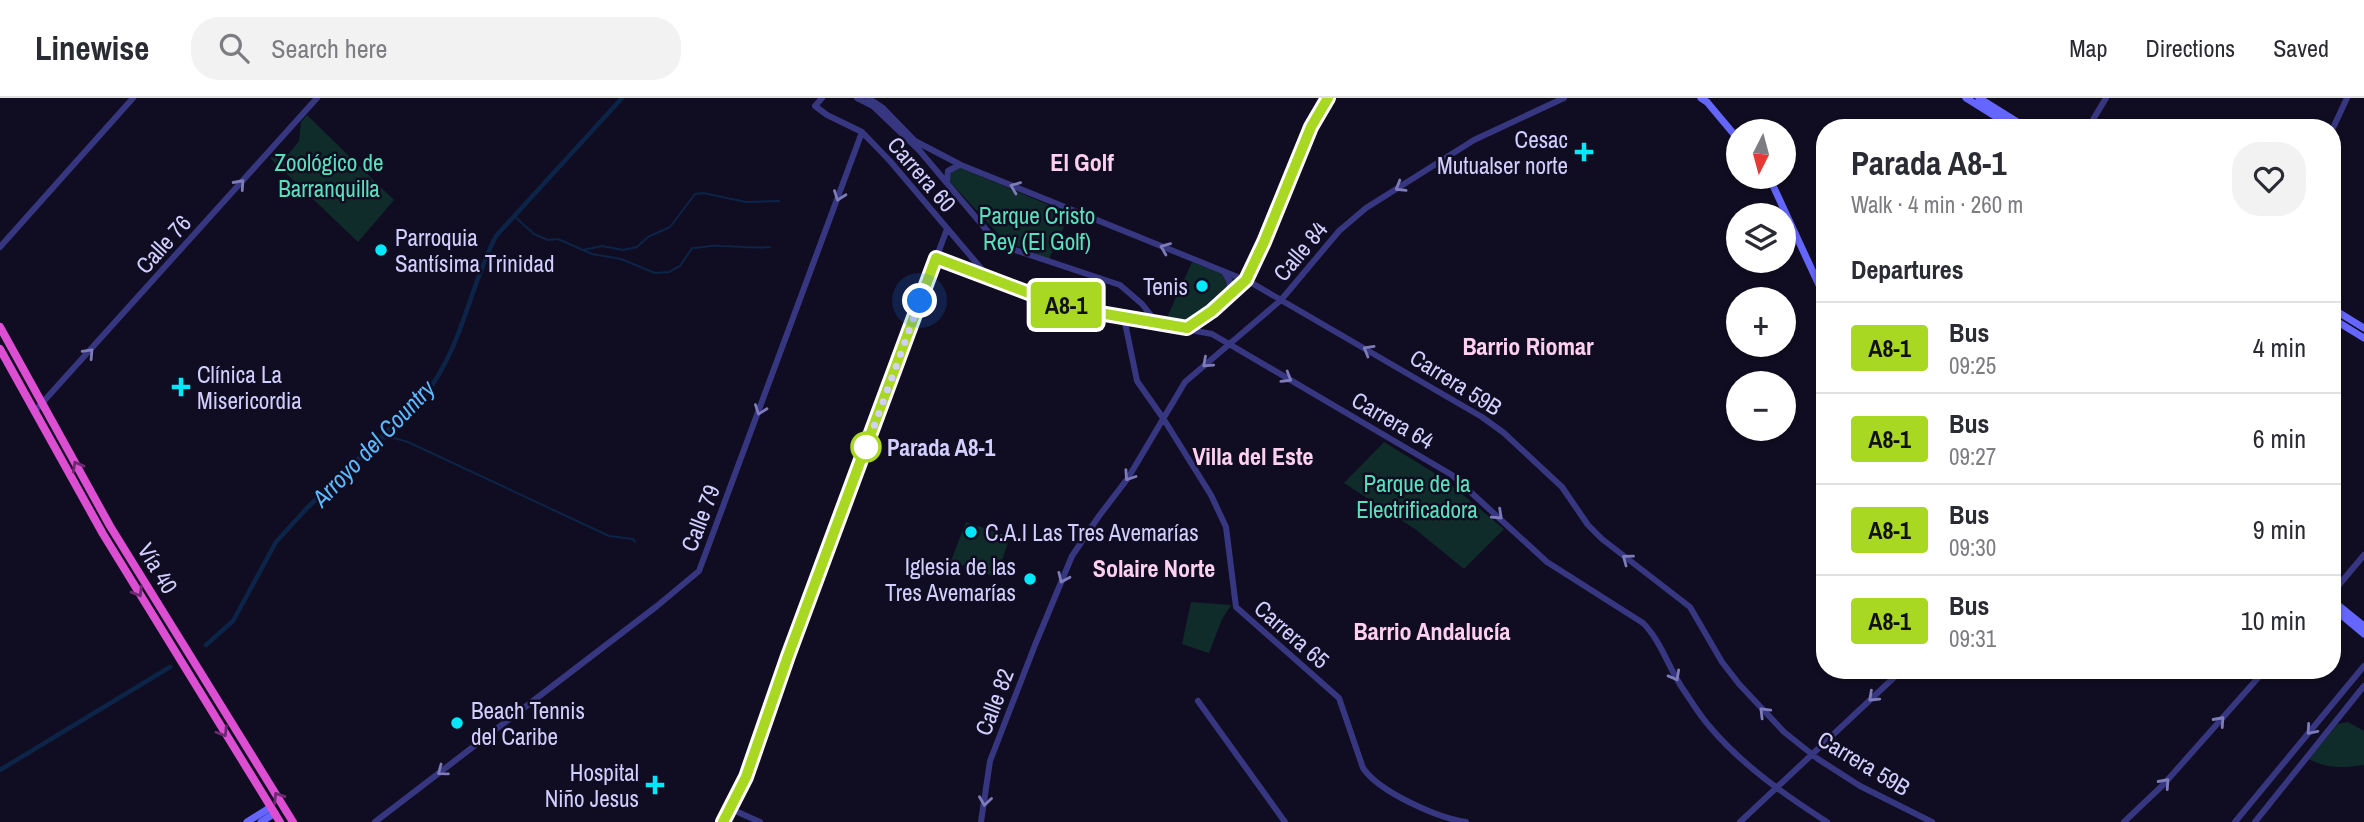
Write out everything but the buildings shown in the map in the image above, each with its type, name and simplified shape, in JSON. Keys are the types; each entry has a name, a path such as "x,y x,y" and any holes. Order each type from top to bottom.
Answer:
{"highway":[{"name":"Vía 40","path":"0,327 135,568 293,822"},
{"name":"Vía 40","path":"0,349 127,573 281,822"},
{"path":"127,573 135,568"},
{"path":"195,686 204,680"},
{"path":"252,778 261,773"}],"main road":[{"path":"1701,98 1726,125"},
{"path":"1966,98 2000,119"},
{"path":"1979,98 2013,119"},
{"path":"1775,189 1816,279"},
{"path":"2341,314 2364,328"},
{"path":"2341,324 2364,338"},
{"path":"2341,607 2364,626"},
{"path":"2341,616 2364,634"},
{"path":"247,822 273,810"},
{"path":"261,822 273,810"}],"street":[{"path":"0,247 133,98"},
{"name":"Calle 76","path":"34,412 317,98"},
{"name":"Carrera 60","path":"822,98 815,106 862,132 991,279"},
{"name":"Carrera 59B","path":"857,98 892,120 994,239 1006,247 1120,285 1142,304 1157,323"},
{"name":"Carrera 59B","path":"868,98 915,141 961,165 1246,280 1427,384 1504,433 1562,487 1588,525 1602,539 1690,607 1722,662 1752,701 1784,732 1860,786 1932,822"},
{"path":"1187,328 1246,280 1311,127 1328,98"},
{"name":"Calle 84","path":"1054,598 1072,556 1129,478 1185,382 1281,300 1339,231 1366,208 1474,139 1564,98"},
{"path":"2093,119 2106,98"},
{"path":"2337,119 2347,98"},
{"name":"Calle 79","path":"375,822 699,571 862,132"},
{"path":"948,183 948,171 953,166 961,165"},
{"path":"723,822 732,810 750,768 788,656 947,229"},
{"path":"1225,272 1230,282 1228,297"},
{"name":"Carrera 64","path":"991,279 1068,305 1212,334 1452,475 1547,562 1643,623 1709,727 1777,788 1827,822"},
{"name":"Carrera 65","path":"1124,317 1137,381 1211,495 1226,527 1236,607 1339,698 1363,768 1369,777 1447,818 1466,822"},
{"path":"2341,582 2364,555"},
{"name":"Calle 82","path":"981,822 990,761 1054,598"},
{"path":"2235,822 2364,666"},
{"path":"1740,822 1892,679"},
{"path":"2124,822 2164,785 2257,679"},
{"path":"2255,822 2364,686"},
{"path":"2337,699 2339,706 2347,707"},
{"path":"1198,701 1285,822"},
{"path":"2327,710 2336,710 2338,718"},
{"path":"732,810 760,822"}],"green space":[{"name":"Zoológico de Barranquilla","path":"307,115 394,200 358,242 270,158 287,156 299,141 301,122"},
{"name":"Parque Cristo Rey (El Golf)","path":"955,168 961,168 1070,214 1049,259 1005,241 950,182 949,177"},
{"path":"1192,262 1242,281 1198,316 1177,322 1165,322"},
{"name":"Parque de la Electrificadora","path":"1384,442 1444,479 1504,529 1464,569 1415,529 1344,483"},
{"path":"966,522 1010,537 996,577 951,561"},
{"path":"1191,602 1231,605 1222,619 1209,653 1182,644"},
{"path":"2348,722 2364,731 2364,765 2336,767 2309,759 2338,724"}],"waterway":[{"name":"Arroyo del Country","path":"206,645 233,621 276,542 307,508 424,396 447,358 496,236 622,98"},
{"path":"583,250 602,246 623,250 637,247 648,237 670,227 695,194 703,193 746,202 779,201"},
{"path":"515,217 534,234 548,240 558,239 592,254 621,259 655,273 669,272 680,266 692,248 770,247"},
{"path":"378,439 394,438 408,442 609,536 633,539 635,542"},
{"name":"Arroyo del Country","path":"0,770 170,667"}],"bus line":[{"name":"A8-1","path":"723,822 732,810 756,751 788,656 936,258 1042,298 1088,311 1187,328 1212,311 1246,280 1311,127 1328,98"}],"place":[{"name":"Cesac Mutualser norte","path":"1584,152"},
{"name":"Parroquia Santísima Trinidad","path":"381,250"},
{"name":"Tenis","path":"1202,286"},
{"name":"Clínica La Misericordia","path":"181,387"},
{"name":"Parada A8-1","path":"866,447"},
{"name":"C.A.I Las Tres Avemarías","path":"971,532"},
{"name":"Iglesia de las Tres Avemarías","path":"1030,579"},
{"name":"Beach Tennis del Caribe","path":"457,723"},
{"name":"Hospital Niño Jesus","path":"655,785"}],"district":[{"name":"El Golf","path":"1082,162"},
{"name":"Barrio Riomar","path":"1528,346"},
{"name":"Villa del Este","path":"1253,456"},
{"name":"Solaire Norte","path":"1154,568"},
{"name":"Barrio Andalucía","path":"1432,631"}],"route":[{"path":"866,447 864,454 920,301"}]}
